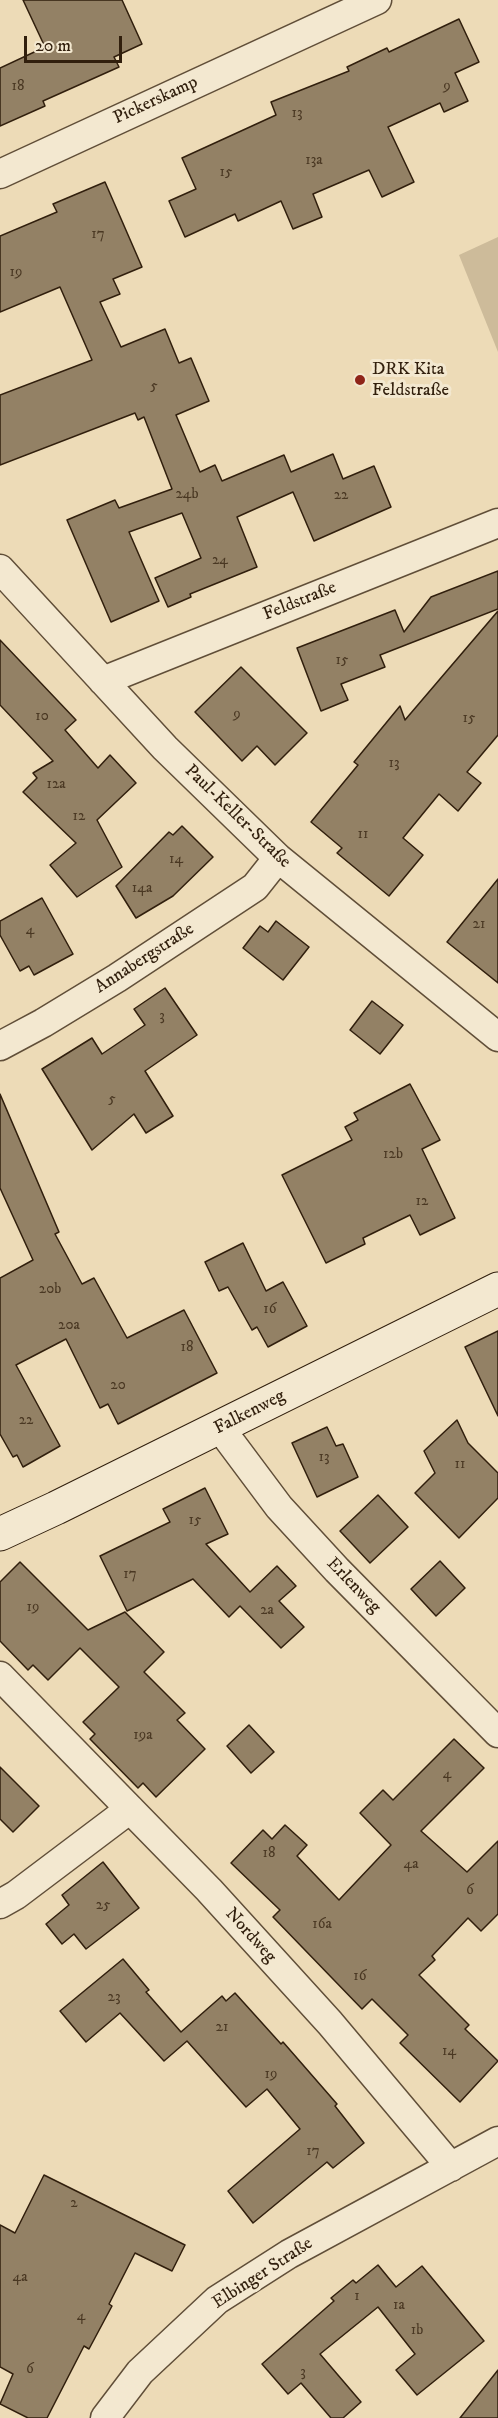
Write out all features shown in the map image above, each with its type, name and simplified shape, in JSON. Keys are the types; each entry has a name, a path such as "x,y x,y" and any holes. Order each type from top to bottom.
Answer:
{"main road":[{"name":"Falkenweg","path":"0,1534 220,1428 498,1288"}],"street":[{"name":"Pickerskamp","path":"0,174 377,0"},
{"name":"Feldstraße","path":"103,681 498,523"},
{"name":"Paul-Keller-Straße","path":"0,569 165,748 278,858 498,1037"},
{"name":"Annabergstraße","path":"0,1046 117,978 255,887 278,858"},
{"name":"Erlenweg","path":"220,1428 279,1507 337,1570 498,1733"},
{"name":"Nordweg","path":"0,1676 130,1809 330,2023 451,2168"},
{"path":"0,1904 16,1895 130,1809"},
{"path":"451,2168 498,2141"},
{"name":"Elbinger Straße","path":"105,2418 140,2372 217,2300 289,2254 451,2168"}],"shaded area":[{"path":"498,237 498,352 459,255"}],"building":[{"path":"23,0 122,0 142,44 114,57 119,67 43,101 45,106 0,126 0,68 45,47"},
{"path":"459,19 479,62 455,73 468,101 444,112 440,103 388,127 414,182 382,197 369,170 313,194 322,217 293,229 281,201 238,221 235,214 185,237 169,201 196,189 182,158 276,115 271,102 349,71 347,67 387,48 389,52"},
{"path":"105,182 142,267 113,279 120,294 100,302 121,347 165,329 179,363 191,358 209,401 176,415 200,472 215,465 222,481 284,455 291,472 333,454 343,479 374,466 391,507 314,541 293,492 237,517 257,567 190,594 191,597 168,607 155,578 201,558 182,513 129,532 159,601 111,622 67,520 115,500 119,508 172,489 144,417 138,420 135,413 0,465 0,395 92,360 60,287 0,312 0,236 57,212 53,204"},
{"path":"498,571 498,609 380,655 385,667 341,684 348,700 321,711 297,648 395,610 404,632 431,597"},
{"path":"498,611 498,735 467,772 481,783 458,811 439,794 403,838 423,855 389,896 337,853 342,848 311,822 358,765 354,762 400,706 405,720"},
{"path":"0,640 76,720 65,730 98,768 110,755 136,783 97,820 122,867 77,897 50,865 76,843 23,792 37,778 33,773 53,761 0,705"},
{"path":"241,667 307,733 275,765 257,746 242,761 195,712"},
{"path":"182,826 213,857 173,896 136,918 116,886 169,832 173,835"},
{"path":"498,879 498,983 447,942"},
{"path":"42,898 73,954 34,975 29,966 20,971 0,935 0,921"},
{"path":"276,921 309,947 283,980 243,948 260,926 268,932"},
{"path":"165,988 197,1035 145,1071 173,1116 146,1133 134,1114 92,1150 42,1069 92,1038 102,1054 145,1025 134,1009"},
{"path":"372,1001 403,1025 380,1054 350,1030"},
{"path":"410,1084 440,1140 422,1149 455,1218 420,1235 410,1215 363,1238 365,1244 326,1263 282,1175 352,1140 345,1127 358,1120 354,1113"},
{"path":"0,1094 59,1232 55,1234 82,1284 94,1278 127,1338 184,1310 217,1373 118,1424 108,1404 100,1408 66,1339 16,1365 60,1446 23,1467 17,1455 13,1457 0,1434 0,1278 33,1260 0,1188"},
{"path":"243,1243 266,1291 283,1282 307,1326 268,1347 257,1327 252,1330 228,1287 219,1291 205,1262"},
{"path":"498,1331 498,1416 465,1347"},
{"path":"457,1420 468,1443 498,1473 498,1498 459,1538 415,1493 435,1473 424,1451"},
{"path":"327,1427 336,1446 343,1444 358,1477 317,1497 292,1443"},
{"path":"205,1488 228,1534 206,1544 250,1592 277,1566 296,1586 279,1601 304,1627 281,1648 240,1606 229,1617 193,1579 127,1611 100,1556 170,1522 163,1509"},
{"path":"378,1495 408,1527 370,1563 340,1531"},
{"path":"440,1561 465,1588 436,1616 411,1589"},
{"path":"20,1562 88,1630 125,1612 164,1652 144,1672 185,1713 177,1720 205,1749 156,1797 143,1783 138,1788 90,1739 95,1734 83,1722 119,1687 80,1648 48,1680 33,1665 28,1670 0,1641 0,1582"},
{"path":"249,1725 274,1752 251,1773 227,1746"},
{"path":"454,1739 484,1768 421,1831 467,1872 498,1841 498,1914 481,1931 468,1918 432,1956 435,1960 419,1975 469,2025 465,2029 498,2061 460,2102 400,2043 408,2035 372,1999 362,2009 273,1917 280,1910 231,1863 263,1830 272,1839 285,1825 307,1845 297,1856 339,1900 391,1845 360,1813 383,1790 393,1800"},
{"path":"0,1767 39,1806 13,1832 0,1819"},
{"path":"103,1862 139,1908 86,1949 74,1934 62,1944 46,1924 69,1905 62,1895"},
{"path":"123,1959 149,1990 146,1992 181,2032 222,1996 226,2001 235,1993 281,2044 283,2042 337,2104 335,2106 364,2143 333,2168 327,2162 253,2223 228,2191 300,2129 267,2089 246,2107 187,2041 164,2061 120,2013 86,2042 60,2011"},
{"path":"44,2175 185,2245 172,2271 135,2253 109,2304 112,2306 89,2349 84,2346 47,2418 28,2418 0,2404 13,2374 0,2367 0,2225 15,2233"},
{"path":"378,2265 396,2287 422,2266 484,2341 417,2395 396,2370 415,2354 378,2307 320,2354 361,2402 343,2418 331,2418 301,2383 288,2394 262,2364 334,2301 331,2298 353,2280 356,2283"},
{"path":"498,2370 498,2418 460,2418"}],"place":[{"name":"DRK Kita Feldstraße","path":"360,380"}]}
